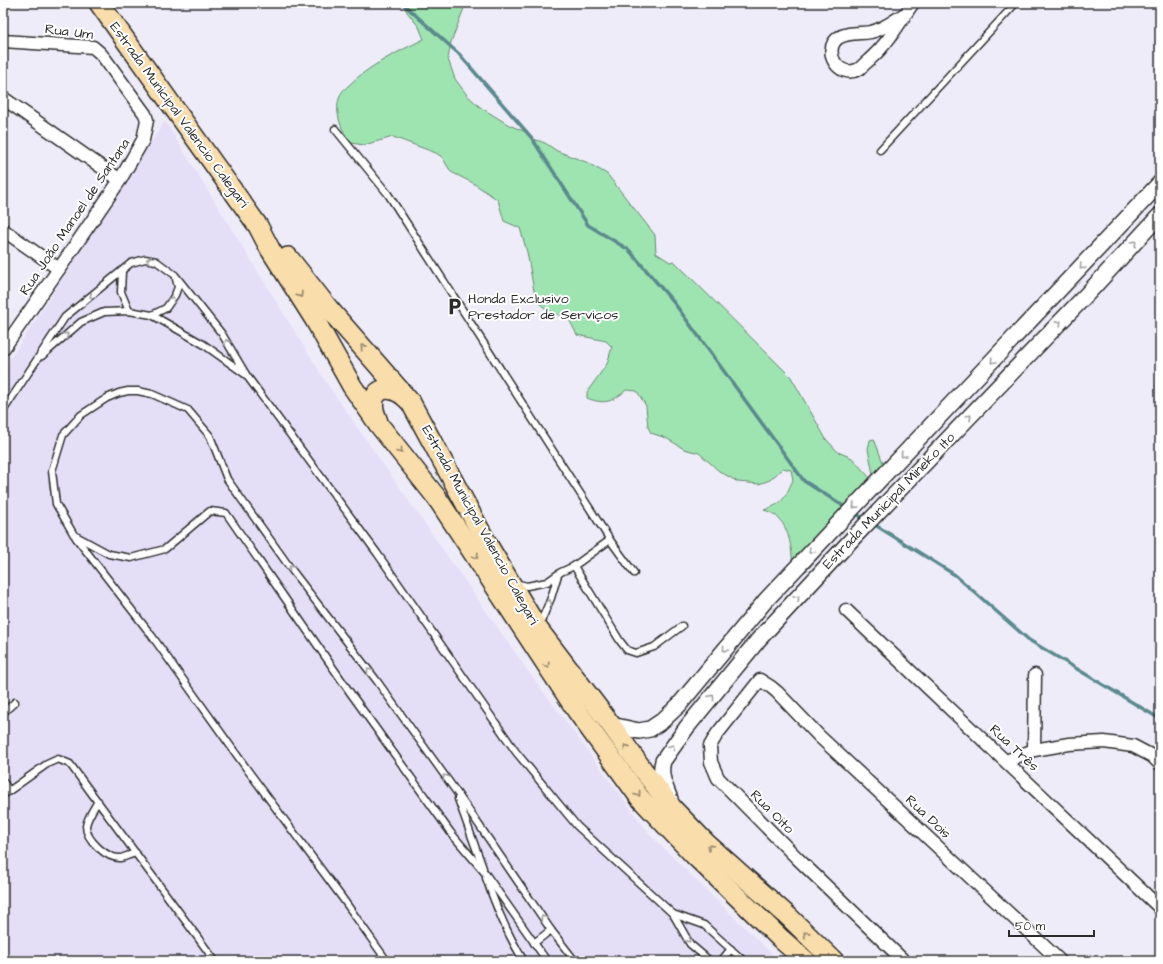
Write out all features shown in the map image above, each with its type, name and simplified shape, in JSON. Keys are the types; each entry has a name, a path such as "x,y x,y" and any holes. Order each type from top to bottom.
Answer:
{"main road":[{"name":"Estrada Municipal Valencio Calegari","path":"101,4 258,226 270,249 318,325 352,386 379,425 437,498 577,711 640,798 694,855 781,939 806,961"},
{"name":"Estrada Municipal Valencio Calegari","path":"258,226 278,244 329,309 411,403 466,506 509,582 538,629 611,725 642,770 673,809 706,843 834,961"},
{"path":"379,425 374,410 374,404 376,395 382,390 389,389 398,391 411,403"}],"street":[{"path":"910,8 882,48 859,69 850,72 836,66 832,49 835,41 839,37 855,32 870,32 882,28 910,8"},
{"name":"Rua Um","path":"3,41 93,47 100,53 145,114 147,120 143,140"},
{"path":"3,98 120,180"},
{"name":"Rua João Manoel de Santana","path":"3,349 120,180 143,140"},
{"name":"Estrada Municipal Mineko Ito","path":"611,725 639,731 650,729 662,721 678,705 766,600 1160,184"},
{"name":"Estrada Municipal Mineko Ito","path":"673,809 661,774 661,767 667,754 687,727 760,639 854,537 1084,298 1160,215"},
{"path":"3,230 59,269"},
{"path":"1109,238 1105,248 1107,257 1113,259 1121,257"},
{"name":"Rua Três","path":"846,610 1160,908"},
{"path":"1034,750 1035,675"},
{"name":"Rua Oito","path":"777,692 760,680 717,734 710,746 711,762 718,778 798,859 904,961"},
{"name":"Rua Dois","path":"777,692 819,736 1060,961"},
{"path":"1006,762 1034,750 1069,744 1104,742 1133,746 1152,756 1160,764"}],"lane":[{"path":"880,150 1015,4"},
{"path":"335,129 388,194 610,540 634,573"},
{"path":"3,411 25,380 36,360 65,317 131,263 145,259 156,261 175,275 222,334 247,376 377,553 516,752 577,826 673,914 690,944 710,961"},
{"path":"122,271 121,292 129,311"},
{"path":"152,315 166,308 175,295 178,287 175,275"},
{"path":"36,360 81,322 104,312 129,311 152,315 203,344 247,376"},
{"path":"387,961 152,636 74,535 56,504 52,471 63,435 81,415 107,398 118,393 128,391 138,391 152,394 188,410 210,436 227,479 291,569 377,681 574,961"},
{"path":"74,535 110,554 131,558 164,549 210,511 226,513 349,691 451,833 485,873 547,961"},
{"path":"509,582 527,586 547,582 561,572 574,566 610,540"},
{"path":"574,566 620,641 628,650 636,654 654,647 682,626"},
{"path":"538,629 551,598 558,575"},
{"path":"3,713 15,702"},
{"path":"3,795 47,764 58,759 70,764 215,961"},
{"path":"3,781 9,791"},
{"path":"455,790 490,891 515,946 524,961"},
{"path":"98,801 86,827 90,838 99,850 109,856 121,858 136,853"},
{"path":"673,914 704,925 744,961"},
{"path":"534,943 551,930"},
{"path":"721,961 731,949"}],"shaded area":[{"path":"165,121 329,387 528,671 651,836 779,961 3,961 3,370"}],"green space":[{"path":"403,3 466,3 451,42 448,59 455,79 467,95 480,107 509,125 526,132 531,138 545,143 557,151 586,162 607,174 655,235 656,253 670,262 674,261 791,377 826,439 838,452 852,458 870,478 873,474 868,449 870,440 874,439 890,481 806,571 796,575 793,571 790,541 787,533 780,520 775,515 764,510 783,500 793,480 791,470 783,468 770,480 759,484 738,482 719,471 699,453 684,449 666,438 651,433 648,427 646,406 637,391 626,390 612,400 603,402 587,398 587,392 607,364 612,347 606,341 577,335 569,319 547,310 540,304 534,291 527,252 520,228 504,221 498,200 473,183 451,172 442,157 436,153 393,137 364,145 351,143 347,138 341,126 338,112 339,98 342,91 356,78 374,65 424,39 419,27 407,12"}],"waterway":[{"path":"402,3 459,54 531,137 588,225 629,250 675,304 804,481 848,509"},
{"path":"853,512 865,519"},
{"path":"872,523 955,575 1029,640 1160,719"}],"place":[{"name":"Honda Exclusivo Prestador de Serviços","path":"455,307"}]}
